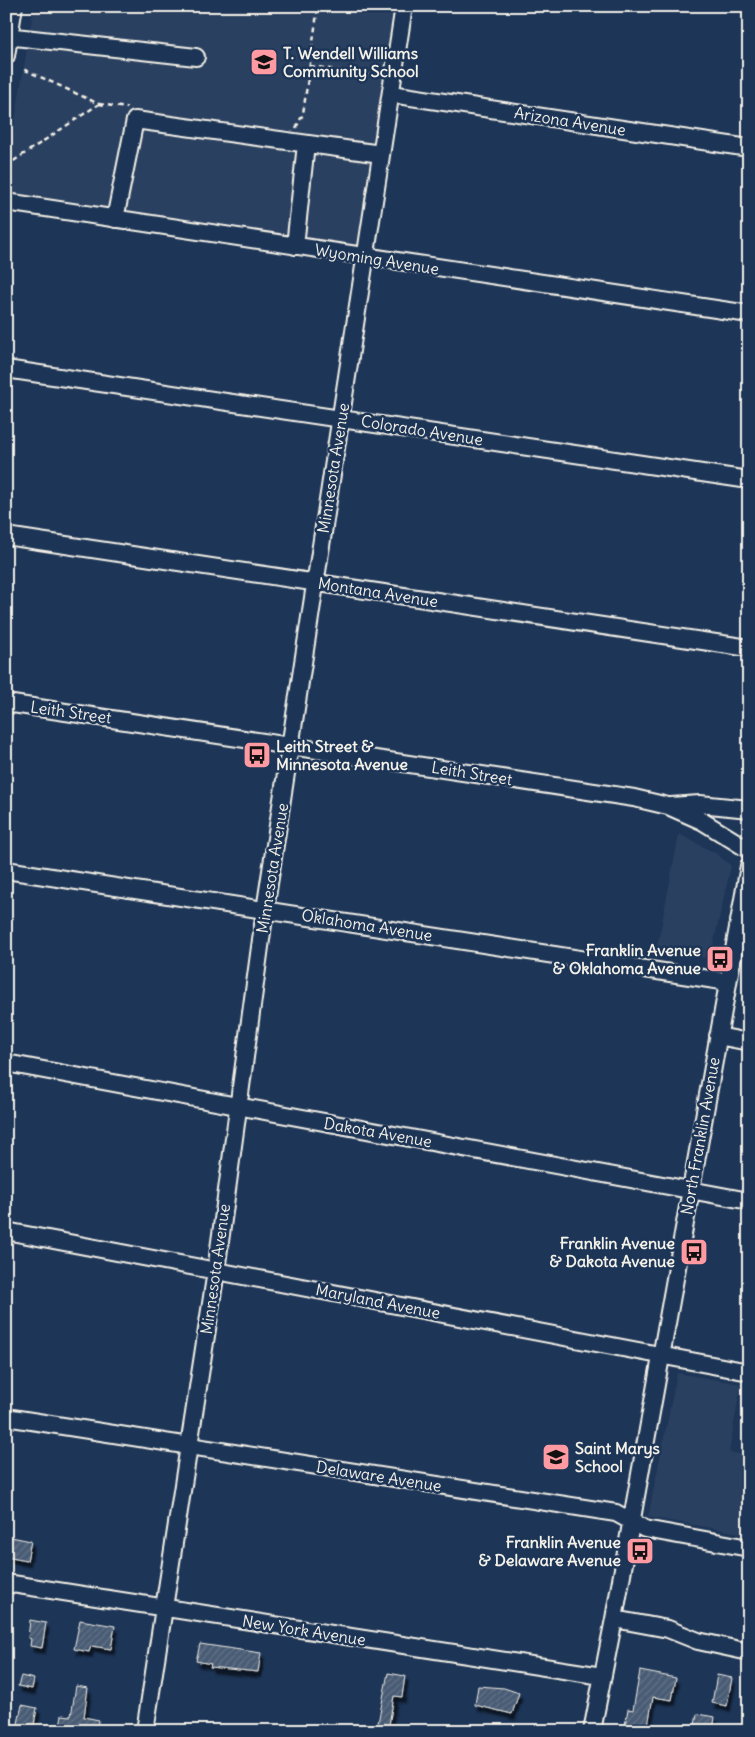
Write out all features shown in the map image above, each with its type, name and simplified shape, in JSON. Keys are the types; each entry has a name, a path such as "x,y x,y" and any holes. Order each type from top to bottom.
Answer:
{"street":[{"path":"6,56 14,6"},
{"name":"Minnesota Avenue","path":"145,1731 216,1271 265,910 404,6"},
{"path":"8,36 196,57"},
{"name":"Arizona Avenue","path":"391,94 749,148"},
{"path":"115,219 135,120 381,154"},
{"path":"296,246 306,144"},
{"name":"Wyoming Avenue","path":"6,202 749,314"},
{"name":"Colorado Avenue","path":"6,369 749,480"},
{"name":"Montana Avenue","path":"6,536 749,648"},
{"name":"Leith Street","path":"6,703 291,744 634,798 668,806 702,821 749,850"},
{"path":"668,806 700,804 749,809"},
{"name":"North Franklin Avenue","path":"592,1731 632,1521 749,866"},
{"name":"Oklahoma Avenue","path":"6,870 728,982"},
{"path":"718,1036 749,1042"},
{"name":"Dakota Avenue","path":"6,1063 749,1201"},
{"name":"Maryland Avenue","path":"6,1231 749,1372"},
{"name":"Delaware Avenue","path":"6,1417 616,1513 645,1529 749,1548"},
{"name":"New York Avenue","path":"6,1583 602,1676"},
{"path":"614,1619 668,1629 698,1641 749,1652"}],"path":[{"path":"293,133 303,114 318,6"},
{"path":"368,6 387,8"},
{"path":"310,66 376,76"},
{"path":"6,166 99,104 21,68"}],"shaded area":[{"path":"34,6 402,6 358,245 6,192 6,174"},
{"path":"679,834 717,854 731,866 710,959 657,948"},
{"path":"749,967 749,1030 738,1028"},
{"path":"677,1373 741,1384 729,1452 749,1456 749,1488 740,1533 648,1517"}],"building":[{"path":"6,1536 31,1541 27,1561 6,1557"},
{"path":"30,1620 46,1623 42,1648 30,1646 31,1639 28,1638"},
{"path":"80,1620 115,1626 111,1649 91,1646 89,1652 74,1649"},
{"path":"200,1644 261,1653 258,1672 210,1667 211,1664 196,1661"},
{"path":"640,1671 676,1678 672,1700 653,1697 647,1731 624,1731 628,1709 633,1710"},
{"path":"388,1673 405,1676 402,1697 394,1696 389,1725 378,1723"},
{"path":"717,1675 732,1678 727,1706 712,1703"},
{"path":"21,1676 34,1679 32,1689 18,1686"},
{"path":"76,1686 88,1688 84,1717 99,1720 97,1731 59,1731 62,1715 71,1716"},
{"path":"478,1686 504,1688 519,1693 512,1714 475,1705"},
{"path":"22,1705 37,1708 33,1731 17,1728"},
{"path":"697,1714 715,1717 713,1731 694,1731"}],"place":[{"name":"T. Wendell Williams Community School","path":"264,62"},
{"name":"Leith Street & Minnesota Avenue","path":"257,755"},
{"name":"Franklin Avenue & Oklahoma Avenue","path":"720,959"},
{"name":"Franklin Avenue & Dakota Avenue","path":"694,1252"},
{"name":"Saint Marys School","path":"556,1457"},
{"name":"Franklin Avenue & Delaware Avenue","path":"640,1551"}]}
